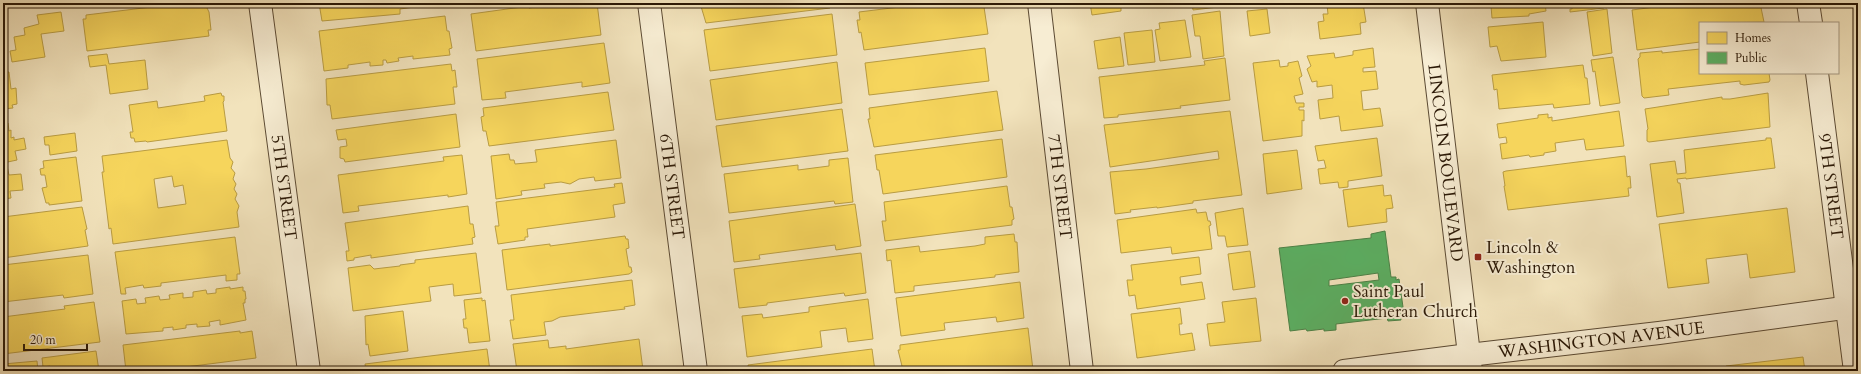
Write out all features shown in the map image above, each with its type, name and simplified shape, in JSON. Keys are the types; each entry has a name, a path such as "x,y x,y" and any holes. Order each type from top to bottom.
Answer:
{"street":[{"name":"5TH STREET","path":"260,3 309,371"},
{"name":"6TH STREET","path":"649,3 696,371"},
{"name":"7TH STREET","path":"1039,3 1082,371"},
{"name":"LINCOLN BOULEVARD","path":"1426,3 1470,363"},
{"path":"1808,3 1811,22"},
{"name":"9TH STREET","path":"1817,74 1852,306 1855,371"},
{"name":"WASHINGTON AVENUE","path":"1344,371 1470,363 1659,333 1852,306"}],"building: Homes":[{"path":"184,3 205,4 209,12 211,30 208,30 209,36 87,51 83,19 86,19 86,15"},
{"path":"319,3 436,4 400,9 400,14 322,21"},
{"path":"468,3 485,3 469,5"},
{"path":"565,3 597,3 601,35 476,51 471,14 529,6 529,8"},
{"path":"700,3 829,3 830,8 706,23"},
{"path":"932,3 986,3 986,7 984,7 988,34 864,50 857,20 860,20 859,12"},
{"path":"1090,3 1153,3 1121,7 1121,11 1092,15"},
{"path":"1192,3 1217,3 1218,7 1193,10"},
{"path":"1339,3 1363,3 1366,22 1360,23 1361,34 1320,39 1318,22 1324,21 1323,14 1328,14 1327,5"},
{"path":"1486,3 1545,3 1546,11 1529,14 1529,16 1492,18 1491,6 1486,6"},
{"path":"1572,3 1604,3 1604,8 1570,12 1570,9 1572,9"},
{"path":"1685,3 1760,3 1764,22 1699,22 1699,42 1637,50 1632,10"},
{"path":"1267,9 1270,33 1250,36 1247,11"},
{"path":"1607,9 1612,53 1593,56 1587,12"},
{"path":"1220,11 1224,56 1203,59 1200,36 1195,36 1192,15"},
{"path":"61,12 64,31 41,34 45,57 12,62 10,51 16,50 14,37 25,35 24,28 39,24 37,15"},
{"path":"832,14 837,55 710,71 704,30"},
{"path":"445,16 447,31 449,31 452,48 449,49 450,55 413,59 413,56 398,58 399,61 387,63 386,60 383,60 383,65 370,66 370,62 348,65 348,68 324,71 319,31"},
{"path":"1185,20 1191,57 1160,61 1155,30 1160,29 1159,23"},
{"path":"1543,22 1546,57 1501,61 1497,46 1490,47 1488,27"},
{"path":"1152,30 1155,62 1128,65 1124,33"},
{"path":"1120,37 1124,66 1098,69 1094,41"},
{"path":"604,43 610,83 582,87 582,82 505,92 506,98 482,100 477,59"},
{"path":"985,48 989,81 869,95 865,63"},
{"path":"1373,48 1375,67 1363,68 1363,72 1376,71 1378,89 1361,91 1363,110 1380,108 1383,126 1341,131 1339,116 1320,119 1318,100 1333,98 1332,85 1317,87 1317,81 1312,82 1307,69 1311,66 1307,56 1334,53 1335,58 1353,55 1353,51"},
{"path":"1699,49 1699,74 1769,74 1770,80 1769,82 1744,85 1740,84 1740,81 1668,89 1669,95 1644,98 1642,96 1638,59 1640,57 1640,53 1662,51 1662,53"},
{"path":"107,54 109,64 145,60 148,89 110,94 106,65 90,67 88,56"},
{"path":"1613,57 1620,103 1600,106 1595,71 1593,72 1591,60"},
{"path":"1225,58 1230,100 1104,118 1099,77 1205,65 1204,61"},
{"path":"1279,60 1280,67 1288,66 1288,63 1298,61 1302,76 1299,78 1303,94 1294,96 1296,103 1304,103 1304,107 1299,107 1299,110 1304,110 1304,121 1302,120 1302,136 1263,141 1253,63"},
{"path":"837,62 842,103 716,120 710,80"},
{"path":"451,64 452,71 455,70 457,87 453,87 455,104 332,119 330,105 327,105 326,79"},
{"path":"1583,65 1585,78 1587,78 1590,104 1554,108 1553,104 1499,109 1497,89 1494,90 1492,75"},
{"path":"3,72 9,72 11,89 16,88 17,104 12,105 13,108 3,109"},
{"path":"997,91 1003,130 874,147 868,119 870,119 869,108"},
{"path":"608,92 614,130 489,146 486,131 483,131 481,117 484,116 483,108"},
{"path":"221,93 222,96 224,96 223,102 227,131 147,142 135,142 134,138 131,138 130,132 133,132 129,105 157,101 158,108 205,101 204,96"},
{"path":"1768,93 1770,127 1649,142 1647,141 1648,129 1645,109 1722,97 1722,99 1730,99"},
{"path":"842,109 848,151 722,167 716,126"},
{"path":"1230,111 1242,195 1193,201 1193,203 1157,208 1130,210 1131,212 1115,214 1110,172 1146,169 1219,159 1218,151 1110,167 1104,125"},
{"path":"1619,111 1624,146 1586,150 1584,139 1555,143 1556,151 1544,153 1544,155 1530,157 1529,155 1502,159 1500,144 1507,143 1506,137 1499,138 1497,124 1538,118 1538,115 1548,114 1548,118 1552,117 1552,121"},
{"path":"456,114 460,147 345,162 344,159 340,158 340,147 347,146 346,139 338,140 336,130"},
{"path":"3,123 8,123 9,131 11,130 11,138 14,137 14,140 24,138 26,149 15,151 17,160 3,163"},
{"path":"75,133 77,151 50,155 49,145 45,145 44,137"},
{"path":"1377,138 1382,176 1348,181 1348,187 1339,188 1338,182 1320,184 1318,169 1326,168 1324,160 1318,161 1315,146"},
{"path":"1766,138 1771,138 1775,168 1677,179 1678,183 1680,183 1684,213 1657,217 1650,164 1675,161 1677,174 1686,173 1684,150 1766,140"},
{"path":"1002,139 1007,177 883,194 875,155"},
{"path":"227,140 230,158 233,162 231,168 235,173 233,179 236,184 234,189 237,194 235,199 239,206 237,212 239,227 113,244 111,228 109,229 102,172 104,172 102,156","holes":["172,176 174,187 183,185 186,204 158,208 154,179"]},
{"path":"616,140 621,178 595,181 594,177 579,179 570,184 561,182 544,184 545,188 521,191 522,195 496,199 491,156 509,154 510,160 514,160 515,164 537,162 535,150"},
{"path":"1297,150 1302,189 1267,194 1263,154"},
{"path":"462,155 467,194 358,206 359,211 343,213 338,175 444,161 443,157"},
{"path":"1625,156 1627,177 1630,176 1631,188 1628,188 1629,196 1508,210 1503,172"},
{"path":"76,157 82,201 49,205 49,203 46,203 42,188 47,187 45,175 41,175 40,169 44,168 43,161"},
{"path":"848,158 853,202 835,204 834,201 729,213 724,174 798,165 798,170 829,166 829,160"},
{"path":"3,166 7,166 9,175 21,174 23,190 10,191 11,198 3,199"},
{"path":"622,183 625,203 613,205 615,217 527,229 528,237 525,237 525,240 498,244 495,226 499,226 496,202 615,187 614,184"},
{"path":"1383,185 1384,196 1391,195 1393,208 1386,209 1387,222 1348,227 1343,190"},
{"path":"1007,186 1010,207 1012,207 1014,219 1012,220 1012,225 885,241 882,221 886,221 884,202"},
{"path":"855,204 861,246 836,250 835,245 759,255 760,259 734,262 729,221"},
{"path":"468,206 470,224 473,224 475,237 472,238 473,244 371,258 371,255 354,258 354,260 347,261 346,251 349,251 345,223"},
{"path":"82,207 87,229 85,230 88,246 3,258 3,217"},
{"path":"1243,208 1248,245 1227,247 1225,236 1218,236 1215,213"},
{"path":"1787,208 1795,272 1750,278 1747,254 1706,259 1709,283 1668,288 1659,224"},
{"path":"1196,209 1197,213 1206,212 1208,221 1210,221 1211,225 1209,226 1212,249 1172,254 1171,247 1121,253 1117,220"},
{"path":"1014,234 1015,242 1017,242 1019,272 995,275 995,277 914,286 914,291 895,293 891,260 887,261 886,250 919,246 920,252 975,246 985,244 985,237"},
{"path":"625,236 626,239 628,239 629,248 626,249 629,267 631,267 632,272 629,274 507,290 502,250 550,244 550,246"},
{"path":"235,237 240,274 237,274 237,280 226,281 226,275 161,283 161,286 144,288 143,285 125,288 126,294 121,294 115,252"},
{"path":"1250,251 1255,287 1233,290 1228,254"},
{"path":"476,253 481,293 454,296 453,284 429,287 431,301 353,311 348,268 370,265 374,269 400,266 415,263 415,260"},
{"path":"861,253 866,293 845,296 844,293 739,308 734,269"},
{"path":"88,255 93,294 64,298 63,295 3,302 3,265"},
{"path":"1199,257 1201,274 1180,277 1181,285 1202,282 1205,299 1137,309 1135,295 1129,296 1127,280 1133,280 1131,265"},
{"path":"632,280 635,305 624,307 625,309 560,317 552,321 544,322 546,335 513,339 510,320 514,320 511,295"},
{"path":"1020,282 1024,318 997,322 996,317 944,323 945,330 901,336 896,298"},
{"path":"230,287 230,289 243,287 243,291 245,291 246,299 245,303 243,303 246,320 220,325 220,320 209,322 210,326 197,327 197,324 186,325 186,328 173,330 173,327 163,328 163,331 126,334 122,301 136,299 137,304 146,303 145,298 159,296 160,300 170,299 169,295 183,293 183,298 193,297 193,292 206,290 207,294 216,293 216,289"},
{"path":"482,298 482,301 485,300 490,341 469,343 467,328 464,328 463,319 466,319 464,300"},
{"path":"1256,298 1261,341 1210,346 1207,324 1225,322 1222,302"},
{"path":"868,299 873,339 848,342 846,328 820,331 822,347 747,357 742,316 762,314 763,318 809,312 809,307"},
{"path":"94,302 100,342 3,354 3,317 65,309 64,306"},
{"path":"1180,308 1182,324 1179,324 1180,335 1192,333 1195,350 1137,358 1131,314"},
{"path":"403,311 408,351 370,356 368,344 366,345 365,316"},
{"path":"1028,328 1033,370 900,371 903,370 898,350 900,350 900,345"},
{"path":"240,331 240,333 252,331 256,358 154,371 126,371 123,345"},
{"path":"639,339 643,370 517,371 513,344 548,340 549,348 566,346 566,349"},
{"path":"487,349 490,371 366,371 365,364"},
{"path":"872,349 875,371 749,371 748,365"},
{"path":"96,351 99,371 51,371 50,366 43,367 42,358"},
{"path":"1803,357 1805,371 1727,371 1726,366"},
{"path":"37,361 38,371 3,371 3,364"},
{"path":"1721,368 1722,371 1696,371"}],"building: Public":[{"path":"1385,231 1391,277 1396,277 1396,280 1399,279 1404,314 1400,314 1401,320 1388,321 1387,318 1336,324 1336,330 1324,331 1324,329 1307,331 1306,329 1290,331 1279,248 1371,238 1371,234","holes":["1378,273 1379,280 1329,286 1329,280"]}],"place":[{"name":"Lincoln & Washington","path":"1478,257"},
{"name":"Saint Paul Lutheran Church","path":"1345,301"}]}
